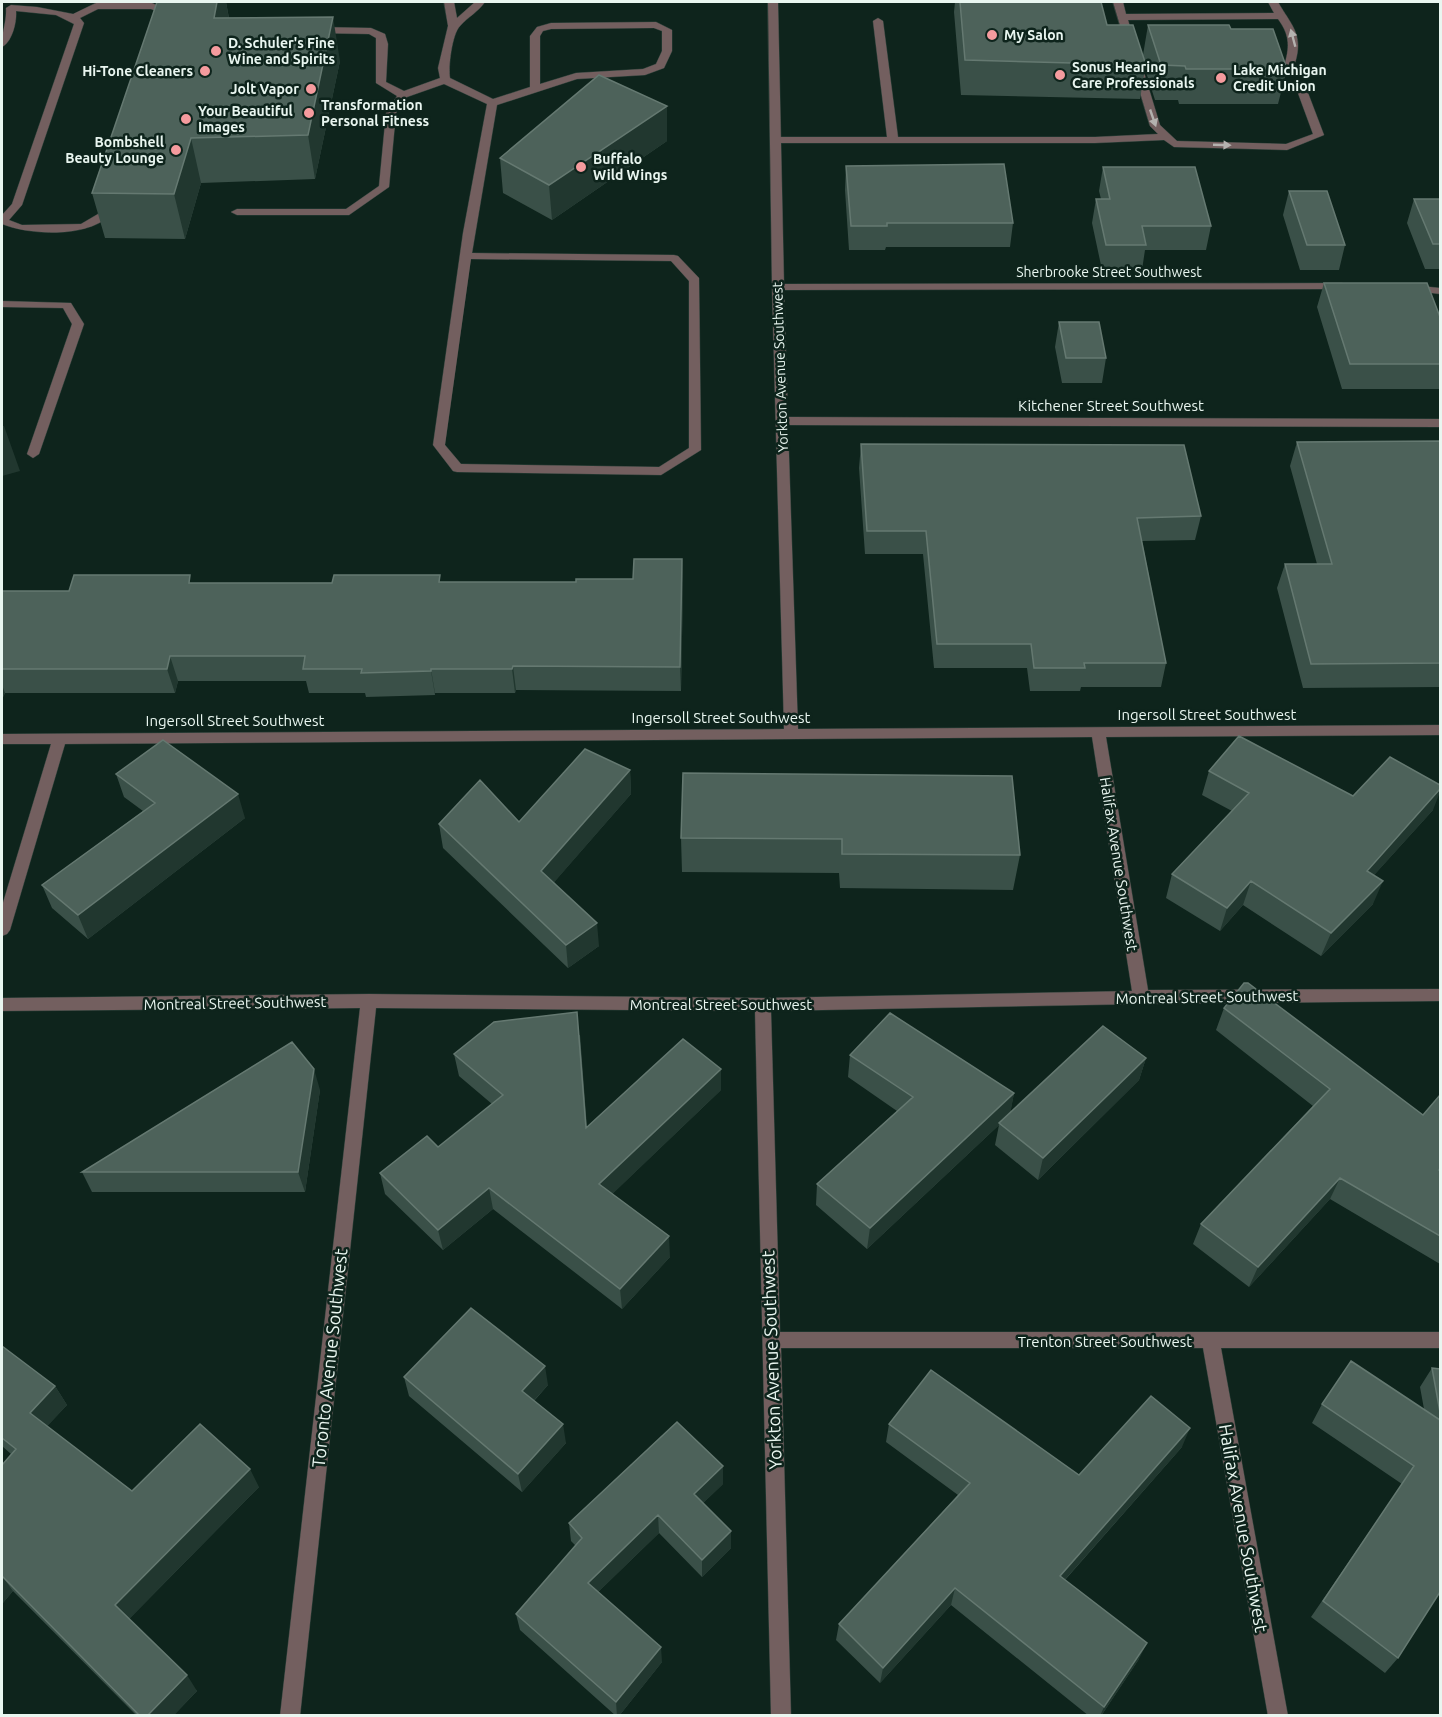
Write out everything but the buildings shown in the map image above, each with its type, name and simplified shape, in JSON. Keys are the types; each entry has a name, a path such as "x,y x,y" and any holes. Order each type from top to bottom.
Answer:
{"street":[{"path":"446,80 443,68 453,26 449,2"},
{"path":"453,26 474,10 480,2"},
{"name":"Yorkton Avenue Southwest","path":"773,2 778,287 791,733"},
{"path":"1119,2 1155,126 1174,144 1287,147 1319,135 1300,85"},
{"path":"1273,2 1280,16 1290,26 1296,46 1290,63"},
{"path":"2,44 12,20 10,6 51,11 75,17 96,6 152,6 164,11 157,34"},
{"path":"1123,17 1280,16"},
{"path":"75,17 79,23 17,205 2,221 21,228 83,227 103,216 110,193"},
{"path":"878,21 893,141"},
{"path":"237,212 350,212 384,186 391,113 403,95 446,80 492,103 576,76 645,72 660,66 667,51 667,30 656,25 551,26 540,29 536,36 535,88"},
{"path":"307,30 370,31 381,36 383,44 381,83 403,95"},
{"path":"466,256 674,258 695,280 695,450 661,471 457,468 439,445 466,256 492,103"},
{"path":"776,140 1095,140 1167,137"},
{"name":"Sherbrooke Street Southwest","path":"778,287 1359,286"},
{"path":"1402,287 1440,291"},
{"path":"2,304 67,304 78,324 33,454"},
{"name":"Kitchener Street Southwest","path":"782,421 1440,423"},
{"name":"Ingersoll Street Southwest","path":"2,739 1440,730"},
{"name":"Halifax Avenue Southwest","path":"1098,731 1141,997"},
{"path":"2,930 60,738"},
{"name":"Montreal Street Southwest","path":"2,1005 369,1001 763,1005 1141,997 1440,995"},
{"name":"Toronto Avenue Southwest","path":"290,1716 369,1001"},
{"name":"Yorkton Avenue Southwest","path":"763,1005 781,1716"},
{"name":"Trenton Street Southwest","path":"770,1340 1440,1340"},
{"name":"Halifax Avenue Southwest","path":"1211,1341 1278,1716"}],"place":[{"name":"My Salon","path":"992,35"},
{"name":"D. Schuler's Fine Wine and Spirits","path":"216,51"},
{"name":"Hi-Tone Cleaners","path":"205,71"},
{"name":"Sonus Hearing Care Professionals","path":"1060,75"},
{"name":"Lake Michigan Credit Union","path":"1221,78"},
{"name":"Jolt Vapor","path":"311,89"},
{"name":"Transformation Personal Fitness","path":"309,113"},
{"name":"Your Beautiful Images","path":"186,119"},
{"name":"Bombshell Beauty Lounge","path":"176,150"},
{"name":"Buffalo Wild Wings","path":"581,167"}]}
